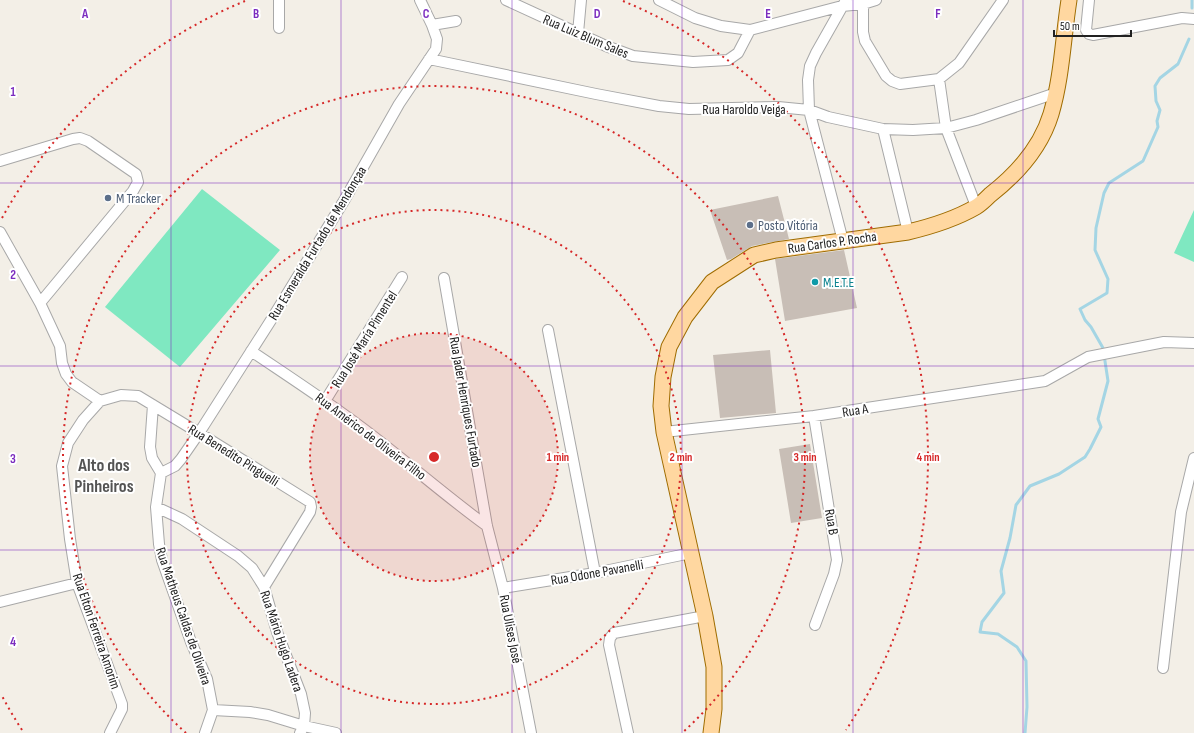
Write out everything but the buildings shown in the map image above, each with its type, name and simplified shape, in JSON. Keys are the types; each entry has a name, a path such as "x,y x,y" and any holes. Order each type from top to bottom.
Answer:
{"main road":[{"name":"Rua Carlos P. Rocha","path":"710,733 714,709 714,667 705,616 664,432 661,406 663,377 669,347 685,317 712,282 754,255 776,250 908,232 944,221 976,206 1001,187 1028,158 1042,136 1051,115 1056,93 1069,0"}],"street":[{"path":"279,0 279,28"},
{"name":"Rua Esmeralda Furtado de Mendonçaa","path":"161,473 175,466 199,433 273,317 400,104 436,48 437,39 420,0"},
{"name":"Rua Luiz Blum Sales","path":"506,0 606,46 633,56 694,62 728,60 738,53 750,30"},
{"path":"578,33 581,0"},
{"path":"659,0 695,18 721,26 750,30 844,3 862,4 876,0"},
{"path":"862,4 863,32 865,41 886,76 892,81 900,84 939,79 959,63 1003,0"},
{"path":"1089,0 1086,30 1089,34 1093,35 1182,18 1194,19"},
{"path":"843,241 809,110 808,80 810,66 844,3"},
{"path":"432,25 456,21"},
{"name":"Rua Haroldo Veiga","path":"429,59 659,106 689,109 778,107 809,110 828,117 883,129 913,130 946,128 976,120 1056,93"},
{"path":"939,79 946,128 976,206"},
{"path":"883,129 908,232"},
{"path":"0,161 73,138 80,138 88,141 136,174 138,182 134,191 40,303"},
{"path":"0,232 40,303 60,346 62,363 66,374 72,382 100,401 121,395 138,396 153,405 150,447 152,458 161,473"},
{"name":"Rua José María Pimentel","path":"325,401 402,277"},
{"name":"Rua Jader Henriques Furtado","path":"444,278 487,526"},
{"path":"548,330 596,573"},
{"name":"Rua A","path":"664,432 814,416 1045,381 1088,358 1164,342 1194,343"},
{"name":"Rua Américo de Oliveira Filho","path":"251,351 325,401 487,526"},
{"name":"Rua Elton Ferreira Amorim","path":"100,401 83,420 68,443 62,466 69,532 77,582 122,704 122,708 110,733"},
{"name":"Rua Benedito Pinguelli","path":"153,405 310,502 312,507 310,512 264,587"},
{"name":"Rua B","path":"814,416 837,560 834,574 815,625"},
{"path":"1163,668 1181,512 1194,458"},
{"name":"Rua Matheus Caldas de Oliveira","path":"161,473 156,507 162,560 191,642 207,679 213,710"},
{"name":"Rua Mário Hugo Ladera","path":"156,507 182,519 238,556 252,568 264,587 277,632 301,694 305,713 302,730"},
{"name":"Rua Ulises José","path":"487,526 503,588 531,733"},
{"name":"Rua Odone Pavanelli","path":"503,588 596,573 691,554"},
{"path":"0,602 77,582"},
{"path":"628,733 609,644 610,638 614,633 705,616"},
{"path":"205,733 213,710 250,712 268,715 302,730 336,733"}],"green space":[{"path":"202,189 280,250 180,367 105,307"},
{"path":"1194,210 1194,262 1174,253"}],"waterway":[{"path":"1192,0 1192,8"},
{"path":"1025,733 1027,707 1026,661 1017,647 998,634 980,632 982,622 1004,593 1001,571 1010,538 1016,505 1030,486 1059,474 1085,457 1101,427 1098,419 1108,381 1103,348 1091,327 1085,320 1080,309 1107,293 1108,279 1095,250 1096,228 1104,193 1109,183 1143,161 1158,127 1157,121 1160,110 1156,101 1155,86 1160,78 1178,64 1189,39"}],"place":[{"name":"M Tracker","path":"108,198"},
{"name":"Posto Vitória","path":"750,225"},
{"name":"M.E.T.E","path":"815,282"}],"district":[{"name":"Alto dos Pinheiros","path":"104,475"}]}
